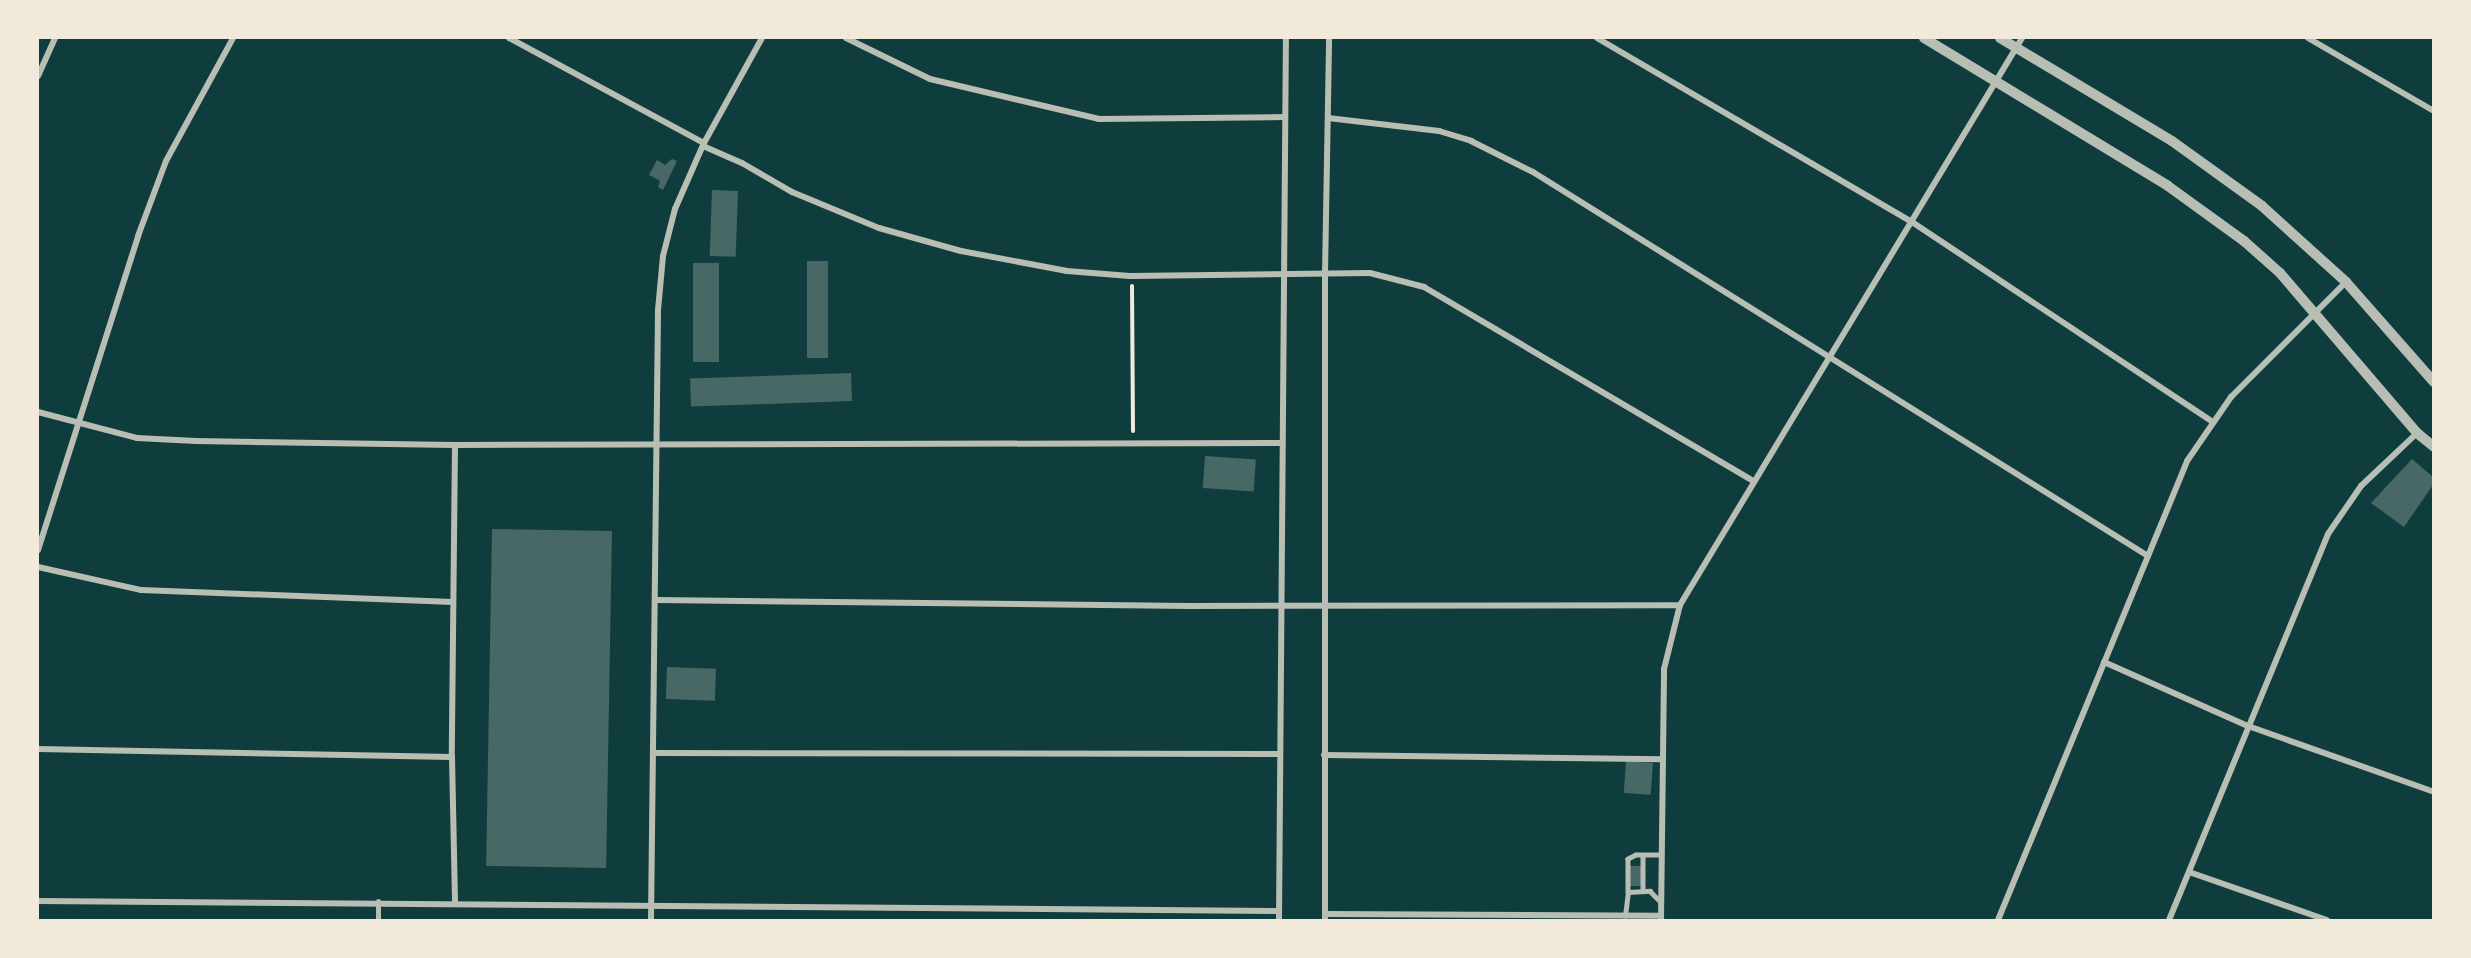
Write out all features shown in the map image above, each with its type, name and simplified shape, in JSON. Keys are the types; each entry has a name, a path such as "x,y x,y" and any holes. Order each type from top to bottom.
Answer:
{"street":[{"path":"38,76 55,38"},
{"path":"38,550 138,236 166,161 233,38"},
{"path":"509,38 792,192 879,228 961,251 1067,271 1130,276 1284,276 1370,273 1424,287 1752,480"},
{"path":"651,921 660,444 658,310 663,256 675,209 704,144 762,38"},
{"path":"846,38 930,79 1099,119 1285,117"},
{"path":"1279,921 1286,38"},
{"path":"1329,38 1325,274 1325,917 1624,916 1661,918 1659,855 1665,669 1680,605 1752,480 1998,82 2019,42"},
{"path":"1596,38 1912,222 2211,421"},
{"path":"1924,38 2209,215 2280,273 2417,433 2433,447"},
{"path":"2000,38 2019,42 2215,171 2306,243 2346,282 2433,382"},
{"path":"2308,38 2433,111"},
{"path":"1328,118 1405,124 1471,141 1533,172 2148,556"},
{"path":"1998,921 2187,461 2211,421 2250,375 2346,282"},
{"path":"38,412 77,424 162,440 455,445 1282,443"},
{"path":"2169,921 2319,554 2343,508 2417,433"},
{"path":"455,445 452,757 455,902"},
{"path":"38,567 141,590 453,602"},
{"path":"656,600 1324,606 1680,605"},
{"path":"2104,662 2248,726 2433,792"},
{"path":"38,749 452,757"},
{"path":"655,753 1280,754"},
{"path":"1324,755 1662,759"},
{"path":"2189,872 2327,921"},
{"path":"38,901 378,901 651,907 1280,911"},
{"path":"378,901 378,921"}],"lane":[{"path":"1624,916 1628,892 1628,859 1643,855 1659,855"},
{"path":"1643,855 1643,890"},
{"path":"1628,892 1643,890 1660,901"}],"path":[{"path":"1130,276 1134,442"}],"building":[{"path":"672,159 677,161 663,190 658,187 660,181 649,175 657,160 665,165"},
{"path":"712,190 738,191 736,257 710,256"},
{"path":"807,261 828,261 828,358 807,358"},
{"path":"693,263 719,263 719,362 693,362"},
{"path":"851,373 852,401 691,407 690,379"},
{"path":"1205,456 1256,460 1254,491 1203,488"},
{"path":"2412,459 2433,477 2433,485 2404,527 2371,503"},
{"path":"492,529 612,531 606,868 486,866"},
{"path":"667,667 716,669 715,701 666,699"},
{"path":"1626,761 1653,763 1651,795 1624,793"},
{"path":"1629,866 1641,866 1641,886 1629,886"}]}
